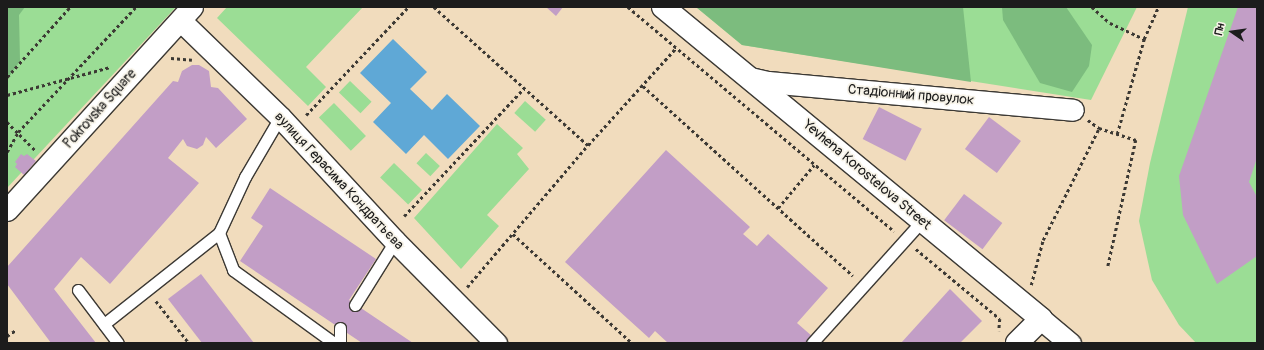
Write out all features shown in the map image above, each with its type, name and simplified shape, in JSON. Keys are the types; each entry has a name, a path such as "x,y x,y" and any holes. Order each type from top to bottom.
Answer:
{"street":[{"name":"Yevhena Korostelova Street","path":"663,7 1070,343"},
{"name":"вулиця Герасима Кондратьєва","path":"187,14 395,242 496,343"},
{"name":"Pokrovska Square","path":"7,210 187,14"},
{"name":"Стадіонний провулок","path":"750,78 768,82 1073,110"},
{"path":"1008,339 1041,319"}],"lane":[{"path":"104,324 219,233 245,177 280,117"},
{"path":"812,343 922,221"},
{"path":"219,233 233,270 334,343"},
{"path":"355,305 395,242"},
{"path":"78,290 118,343"},
{"path":"340,328 340,343"}],"path":[{"path":"7,77 70,7"},
{"path":"7,152 18,132 136,7"},
{"path":"304,117 408,7"},
{"path":"434,7 588,145"},
{"path":"628,7 814,165 1000,319 1008,339"},
{"path":"1092,7 1110,23 1144,38"},
{"path":"1117,134 1144,38 1158,7"},
{"path":"455,301 588,145 676,48"},
{"path":"643,86 863,286"},
{"path":"404,216 524,88"},
{"path":"7,122 50,164"},
{"path":"1043,240 1099,128 1136,140 1108,266"},
{"path":"778,208 814,165"},
{"path":"513,234 632,343"},
{"path":"147,291 189,343"},
{"path":"7,336 16,330"}],"green space":[{"path":"7,7 176,7 7,188"},
{"path":"7,7 25,7 19,15 20,61 7,80"},
{"path":"227,7 363,7 306,67 326,87 308,106 217,18"},
{"path":"696,7 1137,7 1091,100 742,45"},
{"path":"696,7 963,7 971,82 742,45"},
{"path":"1002,7 1066,7 1092,45 1089,66 1072,92 1040,83 1003,20"},
{"path":"1188,7 1257,7 1257,343 1196,343 1179,325 1152,280 1139,221 1150,163"},
{"path":"350,81 372,102 360,113 339,93"},
{"path":"525,101 546,120 535,132 514,113"},
{"path":"334,103 366,136 351,151 319,118"},
{"path":"497,124 523,148 517,154 529,169 487,215 499,226 461,269 414,218"},
{"path":"426,153 440,166 430,176 416,163"},
{"path":"394,163 422,190 408,204 380,177"}],"water":[{"path":"393,39 427,72 410,89 432,110 447,94 480,126 448,159 424,135 406,154 373,122 391,103 360,73"}],"building":[{"path":"546,7 563,7 556,16"},
{"path":"1238,7 1257,7 1257,158 1249,182 1257,197 1257,256 1217,284 1183,215 1179,176"},
{"path":"192,65 199,65 209,71 211,87 218,88 247,119 216,148 206,137 203,145 197,149 187,146 183,139 168,158 199,183 110,284 81,257 54,289 96,343 51,343 7,284 7,267 173,81 178,82 182,71"},
{"path":"879,107 922,129 905,161 863,139"},
{"path":"989,117 1021,141 997,173 965,149"},
{"path":"666,150 750,227 743,234 757,246 768,234 828,288 797,323 813,337 807,343 668,343 655,331 649,338 565,262"},
{"path":"21,154 24,156 27,154 36,161 24,175 15,167 17,164 15,162"},
{"path":"270,188 376,259 349,300 413,343 362,343 240,261 263,226 251,218"},
{"path":"964,194 1002,223 982,249 944,220"},
{"path":"201,274 254,343 202,343 168,299"},
{"path":"950,289 982,321 960,343 901,343"}]}
